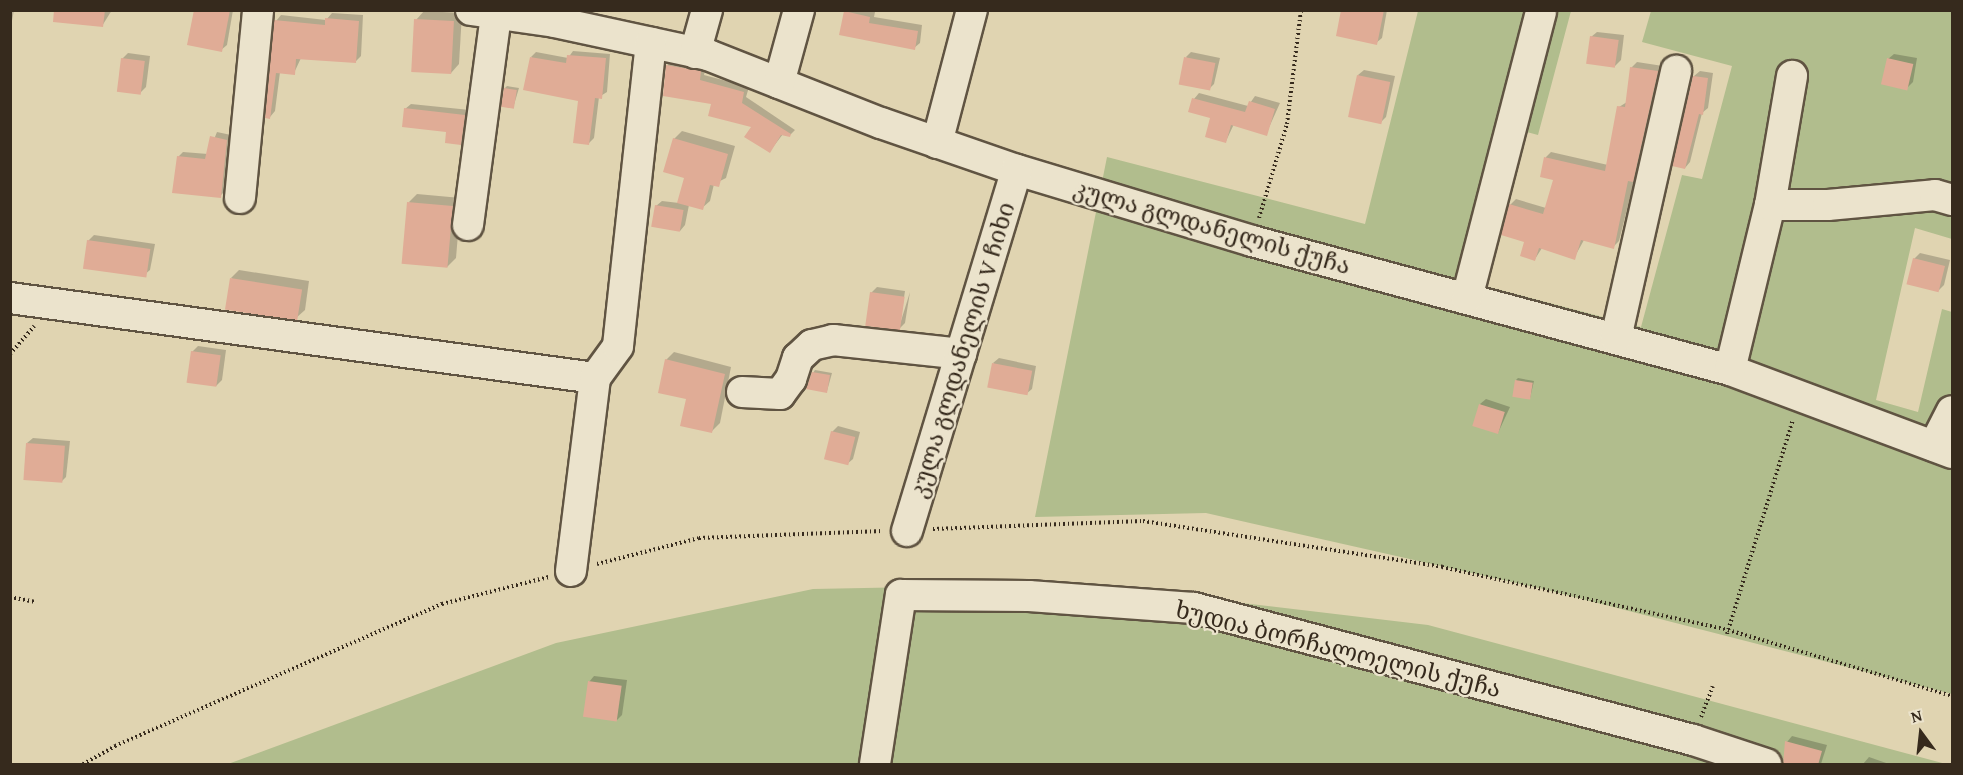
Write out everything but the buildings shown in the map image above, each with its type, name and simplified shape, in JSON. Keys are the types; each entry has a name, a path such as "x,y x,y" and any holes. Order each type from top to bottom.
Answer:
{"street":[{"path":"240,198 258,10"},
{"path":"538,17 587,10"},
{"path":"696,53 707,10"},
{"path":"778,83 799,10"},
{"path":"937,143 972,10"},
{"path":"1467,298 1541,11"},
{"path":"468,225 483,12"},
{"name":"კულა გლდანელის ქუჩა","path":"483,12 538,17 696,53 937,143 1017,170 1252,241 1730,369 1801,394 1943,450"},
{"path":"571,571 595,378 618,346 651,43"},
{"path":"1616,338 1676,71"},
{"path":"1730,369 1770,205 1792,76"},
{"name":"კულა გლდანელის V ჩიხი","path":"907,531 1017,170"},
{"path":"1770,205 1828,206 1935,195 1953,200"},
{"path":"10,298 595,378"},
{"path":"742,392 780,394 791,379 798,358 812,345 833,340 961,354"},
{"path":"1943,450 1953,411"},
{"name":"ხუდია ბორჩალოელის ქუჩა","path":"875,765 901,595 1029,596 1194,608 1693,740 1766,765"}],"path":[{"path":"1252,241 1287,124 1301,10"},
{"path":"10,354 51,304"},
{"path":"1727,634 1801,394"},
{"path":"10,597 36,602"},
{"path":"1693,740 1713,686"}],"green space":[{"path":"1418,11 1571,11 1538,135 1519,130 1478,284 1641,327 1682,175 1702,179 1732,66 1642,42 1651,11 1952,11 1952,239 1915,228 1876,400 1918,412 1942,309 1952,312 1952,694 1543,589 1206,513 1035,517 1107,157 1365,224"},
{"path":"1023,585 1199,598 1428,625 1946,764 228,764 556,643 813,589"}]}
